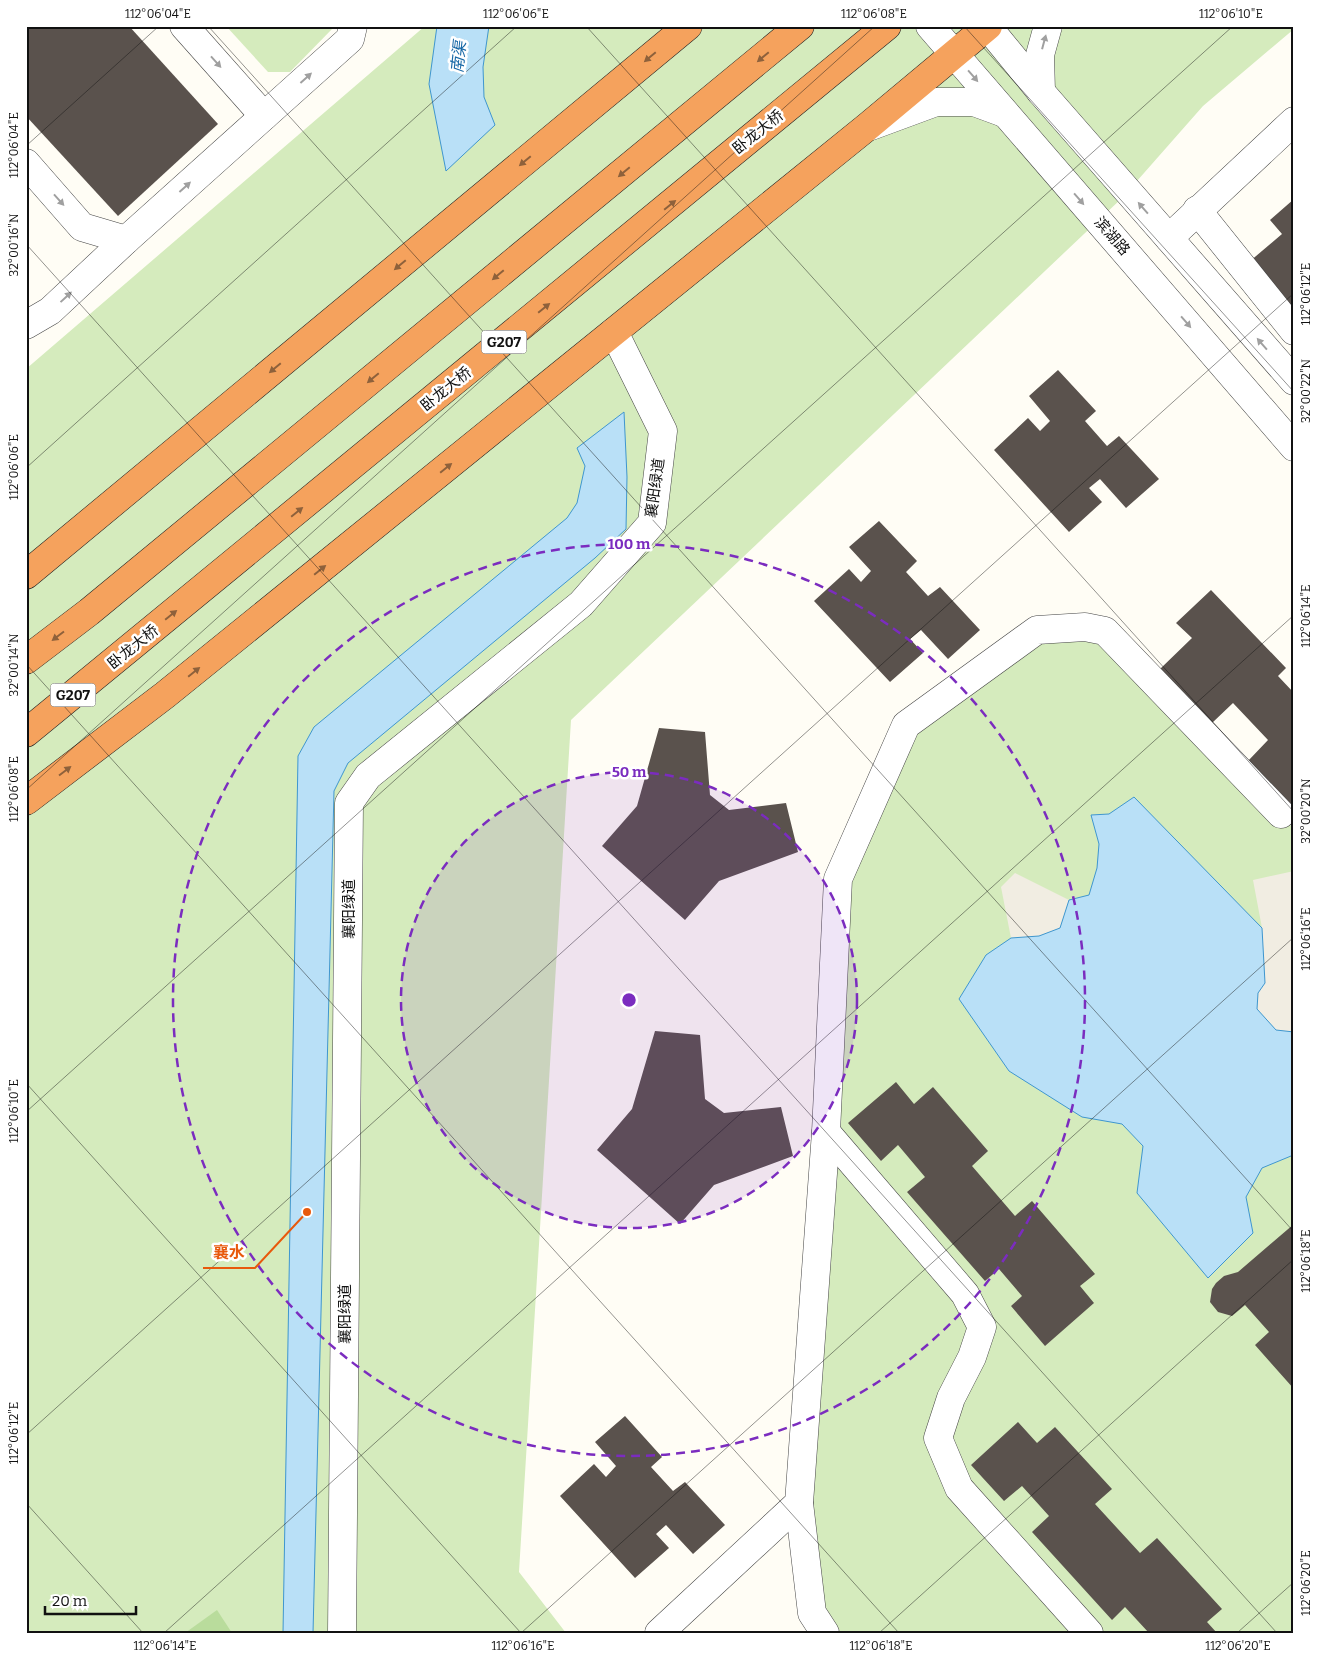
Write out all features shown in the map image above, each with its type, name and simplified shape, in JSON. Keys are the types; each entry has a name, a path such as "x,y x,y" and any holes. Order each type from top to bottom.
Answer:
{"highway":[{"path":"26,575 688,26"},
{"path":"26,660 89,612 800,26"},
{"name":"卧龙大桥","path":"26,733 887,26"},
{"path":"26,801 166,695 867,127 988,26"}],"street":[{"path":"184,26 264,116"},
{"path":"26,325 50,311 126,240 350,39 352,26"},
{"name":"滨湖路","path":"930,26 1294,447"},
{"path":"988,26 1041,92 1294,381"},
{"path":"1041,92 1040,55 1048,26"},
{"path":"867,127 936,102 974,102 1005,113"},
{"path":"1169,238 1294,121"},
{"path":"26,163 82,226 126,240"},
{"path":"1198,210 1294,332"},
{"name":"襄阳绿道","path":"342,1633 349,802 368,776 581,604 652,523 663,431 614,332"},
{"path":"825,1633 812,1613 799,1503 826,1132 838,879 906,725 1037,630 1084,627 1106,631 1281,814"},
{"path":"826,1132 965,1294 982,1327 972,1357 951,1398 938,1438 959,1488 1089,1633"},
{"path":"659,1633 799,1503"}],"green space":[{"path":"226,26 335,26 290,72 268,72"},
{"path":"425,26 1294,26 1294,29 1203,106 1122,198 571,720 519,1572 566,1633 26,1633 26,369"},
{"path":"1105,631 1294,829 1294,1633 825,1633 799,1503 838,879 906,725 1020,645"},
{"path":"217,1610 232,1633 185,1633"}],"shaded area":[{"path":"1294,871 1294,1032 1276,1030 1257,1009 1262,928 1253,880"},
{"path":"1015,873 1069,900 1060,928 1039,936 1011,938 1001,887"}],"water":[{"name":"南渠","path":"437,26 489,26 483,67 484,97 495,125 446,171 429,84"},
{"path":"624,412 627,477 626,529 595,558 348,763 334,791 313,1633 283,1633 298,756 314,727 567,518 577,503 585,466 577,448"},
{"path":"1134,797 1262,928 1265,983 1258,993 1257,1009 1276,1030 1294,1032 1294,1157 1291,1156 1262,1168 1246,1197 1253,1233 1208,1278 1137,1193 1143,1146 1122,1124 1082,1117 1009,1071 959,999 986,955 1011,938 1039,936 1060,928 1069,900 1089,895 1097,868 1099,844 1091,815 1109,814"}],"building":[{"path":"26,26 129,26 218,124 118,216 26,116"},
{"path":"1294,199 1294,313 1249,262 1282,234 1270,220"},
{"path":"1058,370 1096,411 1085,421 1107,446 1119,436 1159,479 1126,508 1100,479 1089,488 1102,502 1069,532 994,450 1028,418 1040,431 1050,421 1029,396"},
{"path":"879,521 917,561 906,572 928,596 940,587 980,630 948,659 921,630 910,639 923,653 890,682 814,601 849,569 861,582 871,571 849,547"},
{"path":"1211,590 1286,668 1278,676 1294,693 1294,807 1248,761 1268,740 1233,703 1212,723 1160,669 1192,638 1176,623"},
{"path":"659,728 705,732 710,795 729,810 786,803 798,852 719,881 685,920 602,846 637,806"},
{"path":"655,1031 700,1035 705,1099 724,1113 781,1107 793,1156 714,1185 680,1224 597,1150 632,1109"},
{"path":"896,1082 914,1104 933,1087 988,1151 972,1166 1015,1216 1032,1201 1095,1274 1080,1286 1094,1303 1045,1346 1011,1306 1022,1296 999,1269 985,1281 907,1192 925,1177 898,1145 881,1161 848,1123"},
{"path":"1294,1224 1294,1389 1255,1345 1269,1332 1245,1305 1232,1316 1218,1312 1210,1302 1212,1289 1216,1283 1224,1276 1238,1272"},
{"path":"625,1416 662,1457 651,1467 673,1491 685,1482 725,1525 693,1554 666,1525 656,1534 669,1548 635,1578 560,1496 594,1464 606,1477 616,1466 595,1442"},
{"path":"1018,1422 1037,1443 1055,1427 1112,1489 1095,1504 1140,1553 1157,1538 1222,1609 1207,1622 1217,1633 1149,1633 1125,1607 1112,1620 1032,1532 1049,1516 1022,1486 1004,1501 971,1465"}],"place":[{"name":"襄水","path":"307,1212"}]}
